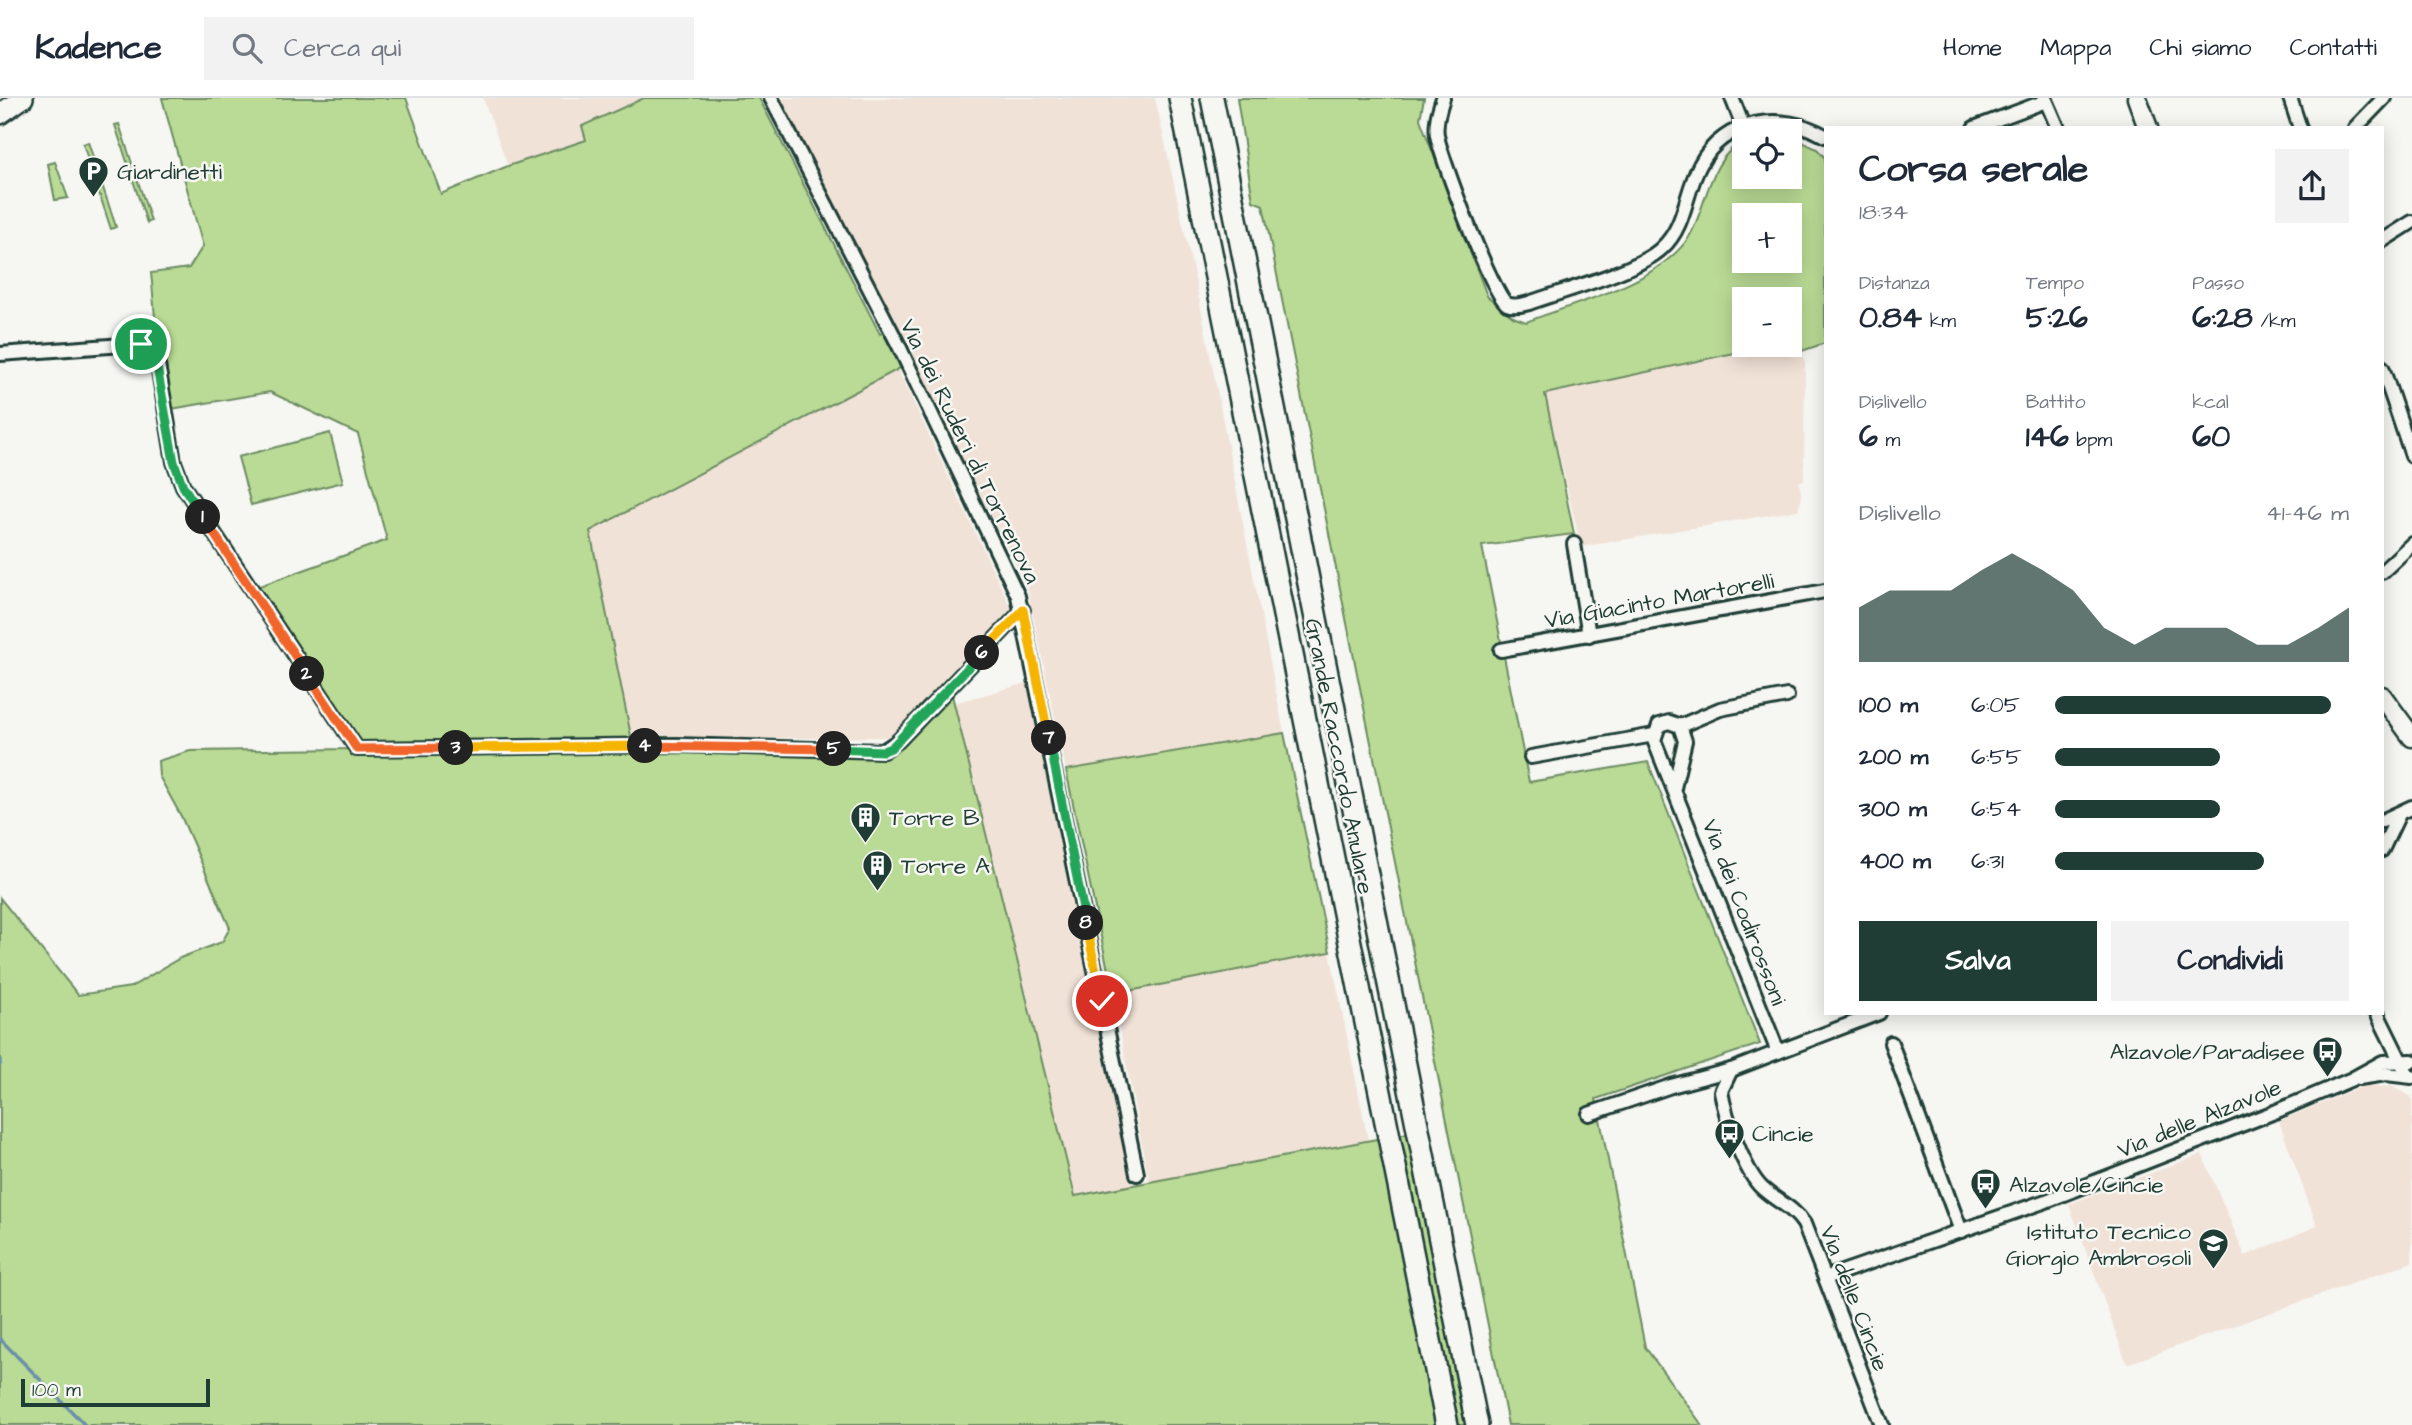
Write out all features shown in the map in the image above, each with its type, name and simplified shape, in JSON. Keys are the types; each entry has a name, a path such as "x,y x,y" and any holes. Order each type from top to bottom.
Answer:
{"highway":[{"name":"Grande Raccordo Anulare","path":"1180,98 1447,1425"},
{"name":"Grande Raccordo Anulare","path":"1212,98 1477,1425"}],"main road":[{"path":"0,114 23,98"}],"street":[{"name":"Via dei Ruderi di Torrenova","path":"771,98 898,344 1023,610 1136,1174"},
{"path":"1443,98 1437,124 1440,148 1471,232 1498,292 1504,301 1513,305 1528,303 1657,253 1677,226 1696,172 1706,154 1732,134"},
{"path":"1732,98 1740,119"},
{"path":"2137,98 2147,126"},
{"path":"2290,98 2299,126"},
{"path":"2357,126 2384,98"},
{"path":"1979,126 2045,99 2057,126"},
{"path":"1802,127 1824,136"},
{"path":"2384,240 2412,222"},
{"path":"0,354 137,344 151,350 158,365 174,462 183,486 357,749 676,745 883,751 898,741 1023,610"},
{"path":"2384,373 2412,456"},
{"path":"1574,544 1589,635"},
{"path":"2384,570 2412,544"},
{"name":"Via Giacinto Martorelli","path":"1501,650 1824,591"},
{"path":"1531,757 1654,735 1662,723 1669,722 1680,726 1720,709 1787,696"},
{"path":"2384,699 2412,737"},
{"path":"1674,788 1685,741 1680,726"},
{"name":"Via dei Codirossoni","path":"1654,735 1778,1052"},
{"path":"2384,820 2412,807"},
{"path":"2384,846 2399,814"},
{"path":"1589,1114 1671,1086 1731,1070 1874,1015"},
{"path":"2351,1079 2381,1074 2410,1076 2407,1060 2377,1015"},
{"path":"1891,1043 1961,1231"},
{"path":"2351,1079 2383,1062 2407,1060"},
{"name":"Via delle Cincie","path":"1731,1070 1723,1082 1722,1097 1744,1157 1761,1188 1787,1204 1800,1218 1882,1425"},
{"name":"Via delle Alzavole","path":"1825,1278 2046,1201 2351,1079"}],"shaded area":[{"path":"483,98 644,98 582,125 587,140 508,166"},
{"path":"780,98 1155,98 1197,288 1284,733 1066,770 1027,587"},
{"path":"1802,350 1805,362 1804,480 1799,482 1802,497 1798,510 1581,547 1545,394 1732,353 1732,357 1802,357"},
{"path":"898,370 1013,612 893,737 631,740 590,531"},
{"path":"1031,682 1132,1186 1075,1197 954,703"},
{"path":"1330,952 1368,1140 1149,1182 1113,994"},
{"name":"Istituto Tecnico Giorgio Ambrosoli","path":"2367,1084 2391,1086 2412,1097 2412,1262 2127,1364 2069,1204 2202,1154 2245,1256 2317,1226 2279,1121"}],"green space":[{"path":"162,98 406,98 441,194 508,166 586,140 582,126 644,98 759,98 880,334 891,330 908,364 590,531 633,746 887,750 950,687 1075,1196 1419,1131 1477,1425 0,1425 0,898 78,995 131,987 180,958 222,942 230,928 181,816 159,776 158,761 190,751 356,749 251,589 387,540 358,434 270,392 165,410 151,273 189,268 203,246"},
{"path":"1237,98 1424,98 1420,119 1487,296 1513,317 1526,322 1613,290 1655,269 1673,256 1687,240 1715,172 1732,148 1732,189 1802,189 1802,142 1817,149 1824,157 1824,343 1802,351 1802,287 1732,287 1732,353 1545,394 1574,534 1482,546 1529,782 1648,762 1760,1044 1596,1099 1645,1347 1702,1425 1508,1425 1263,205 1253,201"},
{"path":"119,124 151,221 147,223 115,125"},
{"path":"88,142 116,227 111,229 83,144"},
{"path":"55,162 68,198 55,200 48,164"},
{"path":"330,433 343,482 251,505 238,457"},
{"path":"1284,733 1330,952 1113,994 1066,770"}],"waterway":[{"path":"0,1060 0,1065"},
{"path":"0,1339 85,1425"}],"place":[{"name":"Giardinetti","path":"94,198"},
{"name":"Torre B","path":"866,844"},
{"name":"Torre A","path":"878,892"},
{"name":"Alzavole/Paradisee","path":"2328,1078"},
{"name":"Cincie","path":"1729,1160"},
{"name":"Alzavole/Cincie","path":"1986,1211"},
{"name":"Istituto Tecnico Giorgio Ambrosoli","path":"2214,1271"}],"route":[{"path":"141,344 149,348 157,360 174,462 183,486 357,749 676,745 883,751 898,741 1023,610 1102,1001"}]}
